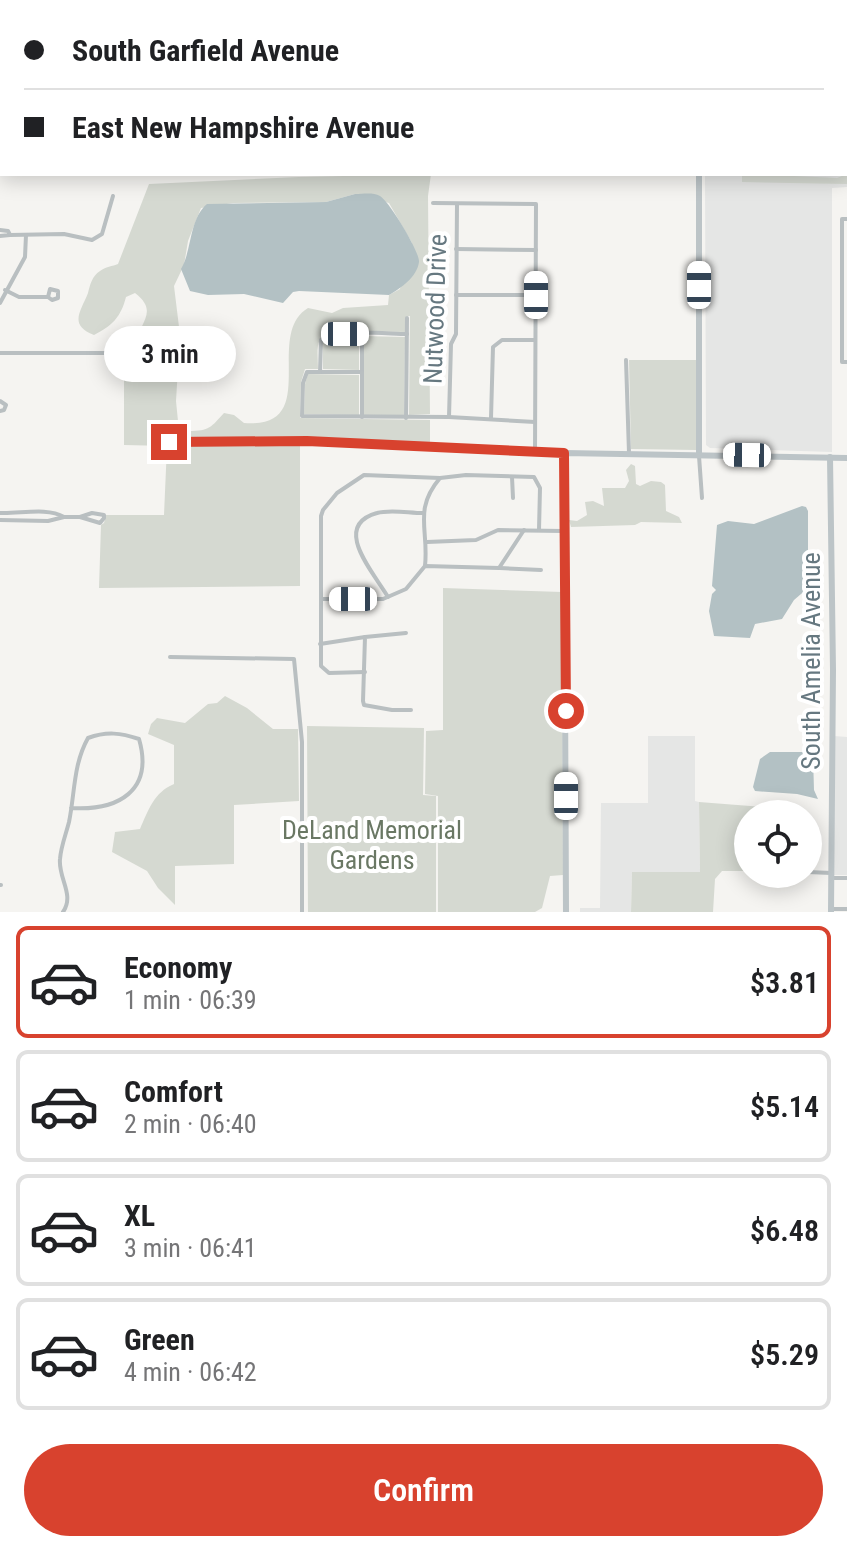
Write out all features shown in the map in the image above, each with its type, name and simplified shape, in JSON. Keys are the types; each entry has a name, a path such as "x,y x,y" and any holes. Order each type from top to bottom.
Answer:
{"street":[{"path":"699,176 699,454 702,498"},
{"path":"0,236 64,234 87,240 97,238 102,234 113,196"},
{"path":"433,203 536,204 535,451"},
{"name":"Nutwood Drive","path":"449,417 451,344 456,334 457,203"},
{"path":"847,219 842,219 842,362 847,362"},
{"path":"0,230 8,231 10,235"},
{"path":"0,303 25,257 26,235"},
{"path":"456,249 536,250"},
{"path":"5,290 25,298 48,297"},
{"path":"456,295 536,295"},
{"path":"406,418 407,318"},
{"path":"362,334 362,417"},
{"path":"320,372 321,340 324,336 407,334"},
{"path":"491,419 493,347 498,341 508,339 535,340"},
{"path":"0,353 115,351"},
{"path":"626,360 629,453"},
{"path":"362,372 307,372 303,383 302,416 449,417 535,422"},
{"path":"0,401 6,407 0,411"},
{"path":"169,442 307,441 564,453 847,458"},
{"path":"564,453 566,912"},
{"name":"South Amelia Avenue","path":"830,457 833,666 831,910"},
{"path":"365,672 329,673 321,666 321,516 337,493 364,475 534,477 540,488 539,530"},
{"path":"512,477 513,498"},
{"path":"322,599 383,599 406,589 425,566 427,542 423,513 429,491 440,478"},
{"path":"388,597 357,547 355,532 380,512 423,513"},
{"path":"0,513 59,513 64,517"},
{"path":"30,513 30,521"},
{"path":"0,520 48,521 96,513 104,515 100,523 80,517"},
{"path":"427,542 476,540 498,530 563,531"},
{"path":"499,568 524,530"},
{"path":"425,566 541,570"},
{"path":"320,644 406,633"},
{"path":"365,637 364,705 411,710"},
{"path":"170,657 294,659 302,742 302,912"},
{"path":"63,912 68,898 60,856 79,754 88,738 103,733 123,733 139,739 142,756 135,788 113,806 71,808"},
{"path":"822,874 847,878"},
{"path":"831,910 847,909"}],"shaded area":[{"path":"705,176 847,176 847,187 832,188 832,452 710,448 706,445"},
{"path":"355,194 380,196 403,227 418,256 418,267 412,277 389,295 299,291 293,292 283,303 244,294 208,295 190,291 181,269 197,218 207,204 326,202"},
{"path":"802,506 808,511 808,588 794,600 782,619 755,624 750,638 714,636 709,611 712,594 716,590 712,586 717,525 728,521 754,524"},
{"path":"648,736 695,736 700,872 632,872 631,912 580,912 580,908 600,908 601,803 648,803"},
{"path":"834,736 847,737 847,875 833,875"},
{"path":"770,752 806,752 813,756 814,790 818,799 755,791 753,787 760,759"}],"green space":[{"path":"431,176 428,196 430,414 409,415 410,316 406,316 405,332 329,331 324,334 318,347 318,369 305,369 301,382 300,418 430,420 430,444 300,443 300,586 99,588 101,525 106,515 164,515 167,446 124,445 124,377 148,380 151,375 137,345 147,313 143,300 135,293 126,297 115,320 94,335 81,327 79,322 95,275 118,264 149,184 299,177","holes":["355,194 389,203 412,243 400,289 389,295 388,305 343,308 332,313 308,308 296,321 290,338 287,396 281,411 268,421 244,423 234,415 224,413 209,427 188,431 178,421 176,401 180,335 174,286 184,265 188,241 201,208 233,203 326,202"]},
{"path":"742,176 847,176 847,184 742,182"},
{"path":"330,336 359,336 359,370 323,369 323,341"},
{"path":"364,336 405,337 404,415 364,415"},
{"path":"629,360 696,360 696,450 631,449"},
{"path":"308,374 359,375 359,415 304,414"},
{"path":"631,464 635,466 636,484 640,486 651,481 665,485 666,511 679,517 682,523 641,522 635,525 571,527 569,520 577,521 587,515 585,502 593,501 604,506 602,488 625,488 629,481 626,470"},
{"path":"443,588 562,592 563,875 550,876 542,908 535,912 438,912 438,796 425,794 426,731 443,730"},
{"path":"225,696 247,708 273,729 298,729 299,801 234,805 234,864 175,866 175,905 147,871 112,852 115,832 140,829 157,797 174,784 174,745 148,734 151,724 157,718 185,723 208,704 217,703"},
{"name":"DeLand Memorial Gardens","path":"307,726 424,728 423,795 436,796 436,912 308,912"},
{"path":"699,802 734,805 734,871 722,871 715,879 713,912 631,912 632,872 700,872"}],"route":[{"path":"169,442 307,441 564,453 566,711"}]}
